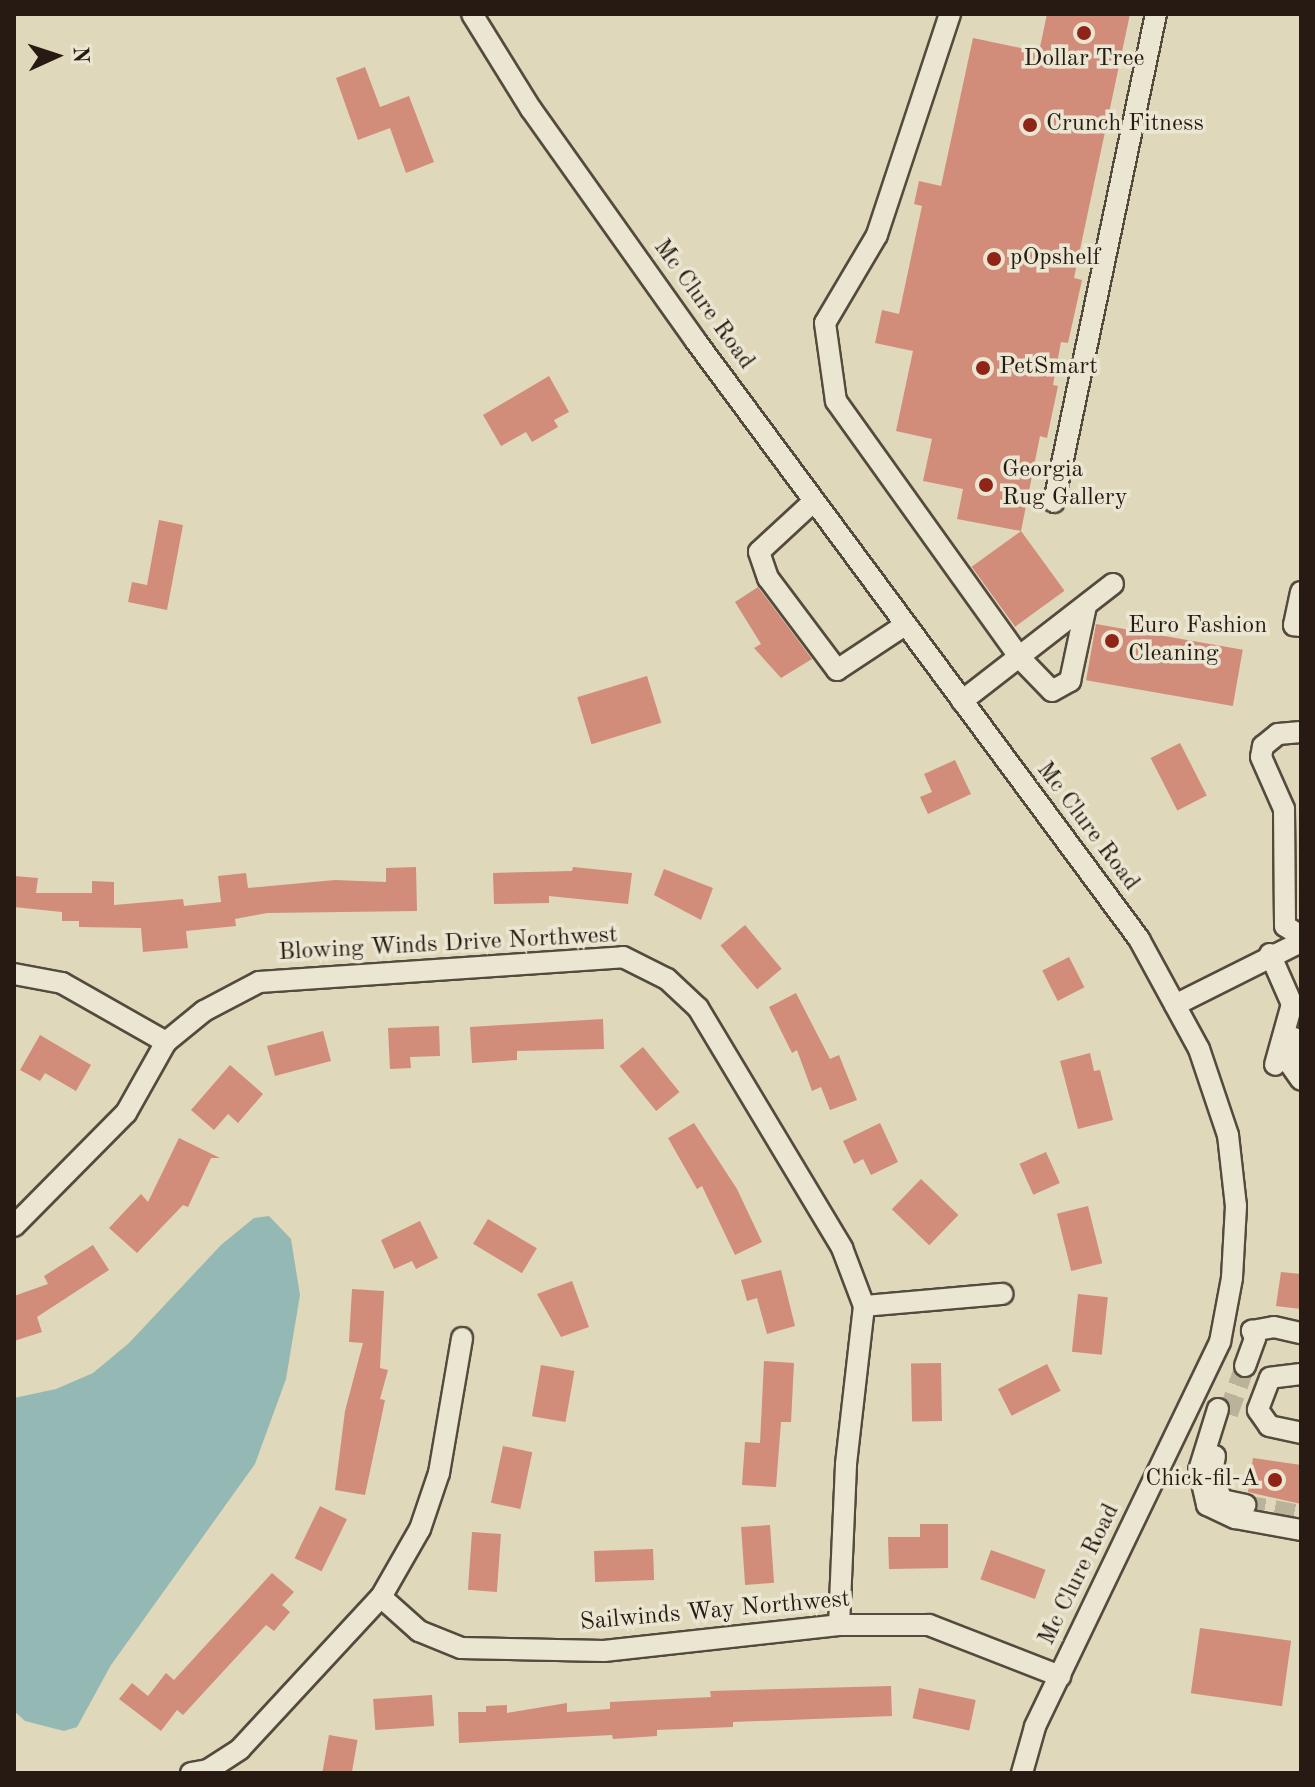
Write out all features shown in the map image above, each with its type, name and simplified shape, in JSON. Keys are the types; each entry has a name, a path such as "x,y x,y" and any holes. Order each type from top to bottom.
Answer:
{"street":[{"name":"Mc Clure Road","path":"472,14 531,109 814,501 1139,939 1199,1049 1228,1135 1236,1206 1232,1278 1220,1342 1035,1727 1022,1773"},
{"path":"950,14 877,235 825,323 836,401 1019,657 1052,691 1070,681 1086,606"},
{"path":"1054,502 1156,14"},
{"path":"814,501 759,552 768,578 837,670 905,625"},
{"path":"962,701 1113,584"},
{"path":"1301,592 1294,625 1301,626"},
{"path":"1293,931 1284,809 1264,772 1263,746 1278,734 1301,732"},
{"path":"1293,931 1301,899"},
{"path":"1175,1005 1270,954 1301,942"},
{"path":"1270,954 1292,1004 1275,1065"},
{"name":"Blowing Winds Drive Northwest","path":"14,1226 126,1113 166,1042 204,1011 259,982 623,957 667,979 698,1008 842,1248 864,1306 846,1465 839,1625"},
{"path":"14,974 62,983 166,1042"},
{"path":"1301,1016 1290,1064 1301,1080"},
{"path":"864,1306 1002,1294"},
{"path":"1239,1364 1255,1338 1252,1331 1274,1327 1301,1333"},
{"path":"191,1773 208,1770 240,1749 381,1597 420,1529 439,1473 462,1338"},
{"path":"1301,1374 1270,1378 1258,1410 1269,1426 1301,1433"},
{"path":"1245,1505 1222,1500 1211,1476 1223,1411 1199,1470 1207,1505 1235,1518 1301,1530"},
{"name":"Sailwinds Way Northwest","path":"381,1597 419,1631 461,1648 604,1651 839,1625 929,1625 1060,1676"}],"water":[{"path":"269,1216 291,1239 300,1295 286,1379 255,1464 111,1665 77,1727 64,1731 25,1721 14,1711 14,1398 56,1389 93,1373 129,1343 221,1245 254,1218"}],"building":[{"path":"1047,14 1130,14 1074,278 1082,280 1068,343 1061,342 1053,385 1058,386 1047,438 1040,436 1021,531 957,519 963,489 923,481 932,439 896,431 913,351 875,343 882,310 899,314 922,206 914,204 919,181 941,186 973,38 1039,52"},
{"path":"365,67 380,107 409,96 434,162 406,173 390,128 358,140 336,78"},
{"path":"549,376 569,412 554,420 558,427 532,442 526,432 501,446 483,415"},
{"path":"159,520 183,525 167,610 128,602 132,582 147,585"},
{"path":"1021,531 1064,591 1015,627 972,567"},
{"path":"758,587 812,659 781,678 754,648 761,644 735,602"},
{"path":"1096,624 1243,650 1233,706 1086,680"},
{"path":"647,676 661,723 592,744 577,697"},
{"path":"1180,743 1207,796 1177,811 1151,758"},
{"path":"955,760 971,794 928,814 920,797 932,792 924,774"},
{"path":"416,867 417,911 267,913 235,919 236,926 186,931 188,948 143,952 141,928 79,927 79,921 62,921 62,912 14,907 14,876 38,878 36,893 92,893 92,881 114,882 114,905 183,899 184,906 221,902 218,876 246,873 248,888 335,880 386,882 386,868"},
{"path":"573,867 632,873 628,904 549,896 549,903 494,904 493,873 572,871"},
{"path":"664,869 713,888 701,920 654,895"},
{"path":"745,925 782,969 757,989 720,946"},
{"path":"1069,957 1084,987 1058,1001 1042,971"},
{"path":"796,993 830,1059 839,1055 857,1100 830,1110 821,1087 812,1091 797,1050 792,1053 769,1007"},
{"path":"603,1019 604,1049 517,1051 517,1060 472,1063 470,1027"},
{"path":"439,1026 440,1056 410,1057 411,1068 390,1069 388,1028"},
{"path":"323,1031 331,1061 275,1076 267,1046"},
{"path":"40,1035 91,1065 76,1091 45,1073 40,1081 20,1070"},
{"path":"643,1047 680,1092 656,1111 620,1066"},
{"path":"1090,1053 1094,1071 1100,1070 1113,1120 1078,1129 1060,1061"},
{"path":"230,1065 263,1094 238,1123 228,1114 214,1130 191,1110"},
{"path":"694,1123 737,1189 762,1242 735,1255 702,1186 697,1189 668,1138"},
{"path":"880,1123 898,1162 871,1175 863,1159 854,1164 843,1141"},
{"path":"179,1138 220,1158 211,1158 188,1207 183,1205 137,1253 109,1228 141,1194 148,1202"},
{"path":"1046,1152 1060,1183 1033,1195 1020,1164"},
{"path":"921,1179 958,1215 929,1245 892,1209"},
{"path":"1088,1206 1102,1263 1071,1271 1057,1214"},
{"path":"488,1219 537,1248 522,1273 473,1244"},
{"path":"420,1221 438,1258 416,1269 412,1261 394,1269 381,1240"},
{"path":"93,1245 109,1270 37,1317 42,1332 14,1341 14,1296 48,1284 44,1276"},
{"path":"781,1270 795,1326 767,1334 757,1298 747,1301 741,1280"},
{"path":"1281,1272 1301,1274 1301,1309 1276,1306"},
{"path":"572,1281 589,1327 561,1337 537,1294"},
{"path":"352,1289 384,1291 380,1368 388,1370 380,1399 385,1400 365,1495 335,1490 345,1411 363,1343 349,1342"},
{"path":"1078,1294 1108,1297 1102,1355 1072,1352"},
{"path":"764,1361 794,1363 791,1422 781,1422 776,1487 742,1485 745,1442 760,1443"},
{"path":"941,1363 942,1421 912,1422 911,1364"},
{"path":"1047,1364 1061,1391 1012,1416 998,1389"},
{"path":"541,1365 574,1371 565,1422 532,1416"},
{"path":"503,1446 532,1452 520,1509 491,1503"},
{"name":"Chick-fil-A","path":"1253,1458 1301,1465 1301,1504 1248,1492"},
{"path":"320,1506 347,1519 322,1571 295,1558"},
{"path":"920,1524 948,1524 948,1568 889,1569 888,1537 920,1537"},
{"path":"770,1525 774,1583 745,1585 741,1527"},
{"path":"472,1532 501,1534 497,1592 468,1590"},
{"path":"653,1549 654,1580 595,1582 594,1551"},
{"path":"991,1550 1046,1570 1035,1599 980,1579"},
{"path":"272,1573 294,1592 282,1605 290,1612 274,1631 266,1625 183,1715 177,1710 161,1731 119,1699 132,1683 148,1696 166,1673 174,1680"},
{"path":"1200,1628 1291,1641 1282,1706 1191,1693"},
{"path":"891,1686 892,1716 733,1722 733,1727 657,1730 657,1736 613,1739 612,1735 459,1743 458,1712 486,1712 486,1706 507,1705 507,1713 567,1703 567,1712 610,1709 610,1702 711,1697 710,1691"},
{"path":"919,1688 976,1700 969,1730 913,1718"},
{"path":"432,1695 434,1726 375,1730 373,1699"},
{"path":"329,1735 358,1740 352,1773 322,1772"}],"tunnel":[{"path":"1228,1414 1245,1366"},
{"path":"1245,1505 1301,1515"}],"place":[{"name":"Dollar Tree","path":"1084,33"},
{"name":"Crunch Fitness","path":"1030,125"},
{"name":"pOpshelf","path":"994,259"},
{"name":"PetSmart","path":"983,368"},
{"name":"Georgia Rug Gallery","path":"986,485"},
{"name":"Euro Fashion Cleaning","path":"1112,641"},
{"name":"Chick-fil-A","path":"1275,1480"}]}
